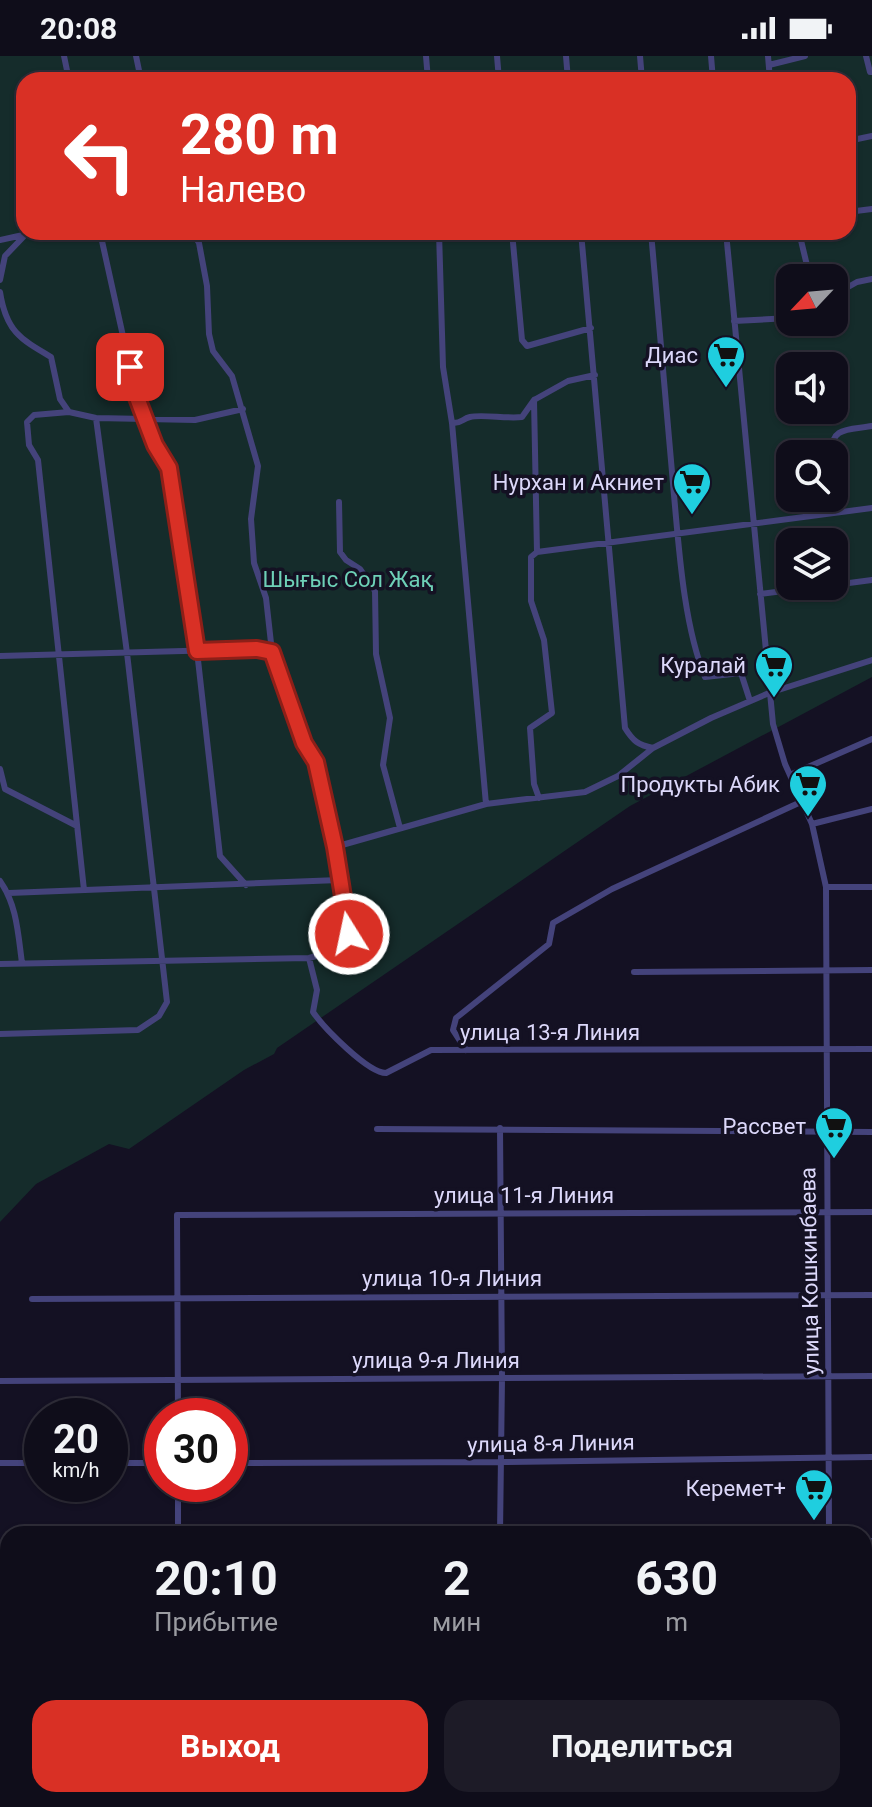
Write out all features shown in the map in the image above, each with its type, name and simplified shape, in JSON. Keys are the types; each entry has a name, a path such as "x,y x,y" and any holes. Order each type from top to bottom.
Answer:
{"street":[{"path":"768,56 769,72"},
{"path":"769,65 805,56"},
{"path":"866,56 872,72"},
{"path":"0,280 5,256 20,240"},
{"path":"102,240 136,395 155,445 169,468 197,651 220,856 246,885"},
{"path":"0,964 309,958 334,953 347,943 349,934 335,847 316,762 304,743 272,652 266,598 254,563 251,519 258,466 232,376 213,351 209,334 207,286 197,240"},
{"path":"439,240 443,367 452,423 486,804"},
{"path":"513,240 522,340 527,346 591,328"},
{"path":"582,240 625,728 632,740 641,746 653,748"},
{"path":"652,240 678,534 689,611 705,677 741,673 750,701"},
{"name":"улица Кошкинбаева","path":"727,240 773,724 785,764 812,824 826,887 829,1526"},
{"path":"801,240 807,264"},
{"path":"848,287 872,279"},
{"path":"0,292 10,329 51,357 60,399 69,412"},
{"path":"734,321 776,319"},
{"path":"452,423 459,424 470,417 522,417 534,400 568,381 595,375"},
{"path":"534,400 537,552"},
{"path":"84,890 38,460 29,445 27,422 34,415 69,412 96,418 195,420 243,409"},
{"path":"0,1034 138,1030 159,1016 167,1002 127,653 96,418"},
{"path":"832,440 843,431 872,426"},
{"path":"339,502 340,552 360,569 375,591 376,654 390,718 383,765 400,828"},
{"path":"848,511 872,508"},
{"path":"539,798 534,784 530,728 552,713 544,640 531,601 531,557 537,552 842,512"},
{"path":"848,583 872,580"},
{"path":"760,594 776,592"},
{"path":"0,656 257,649 272,652"},
{"path":"335,847 486,804 585,792 618,776 653,748 750,701 872,660"},
{"path":"792,774 872,739"},
{"path":"0,769 5,789 77,826"},
{"path":"466,1050 453,1030 456,1018 549,944 553,923 612,889 803,801"},
{"path":"812,824 872,809"},
{"path":"9,893 339,880"},
{"path":"0,881 9,893 17,921 22,963"},
{"path":"826,887 872,887"},
{"name":"улица 13-я Линия","path":"309,958 317,990 313,1012 367,1066 378,1073 386,1073 426,1051 872,1049"},
{"path":"634,972 872,970"},
{"path":"500,1128 500,1526"},
{"path":"377,1129 872,1132"},
{"name":"улица 11-я Линия","path":"177,1298 177,1215 872,1212"},
{"name":"улица 10-я Линия","path":"32,1299 872,1295"},
{"path":"177,1298 178,1398"},
{"name":"улица 9-я Линия","path":"0,1381 872,1376"},
{"name":"улица 8-я Линия","path":"248,1463 872,1457"},
{"path":"0,1463 24,1463"},
{"path":"178,1502 178,1526"}],"green space":[{"name":"Шығыс Сол Жақ","path":"0,56 872,56 872,677 630,806 277,1048 274,1054 244,1070 129,1149 109,1144 36,1184 0,1222"}],"place":[{"name":"Диас","path":"726,389"},
{"name":"Нурхан и Акниет","path":"692,516"},
{"name":"Куралай","path":"774,699"},
{"name":"Продукты Абик","path":"808,818"},
{"name":"Рассвет","path":"834,1160"},
{"name":"Керемет+","path":"814,1522"}],"route":[{"path":"130,367 136,395 155,445 169,468 197,651 257,649 272,652 304,743 316,762 335,847 349,934"}]}
